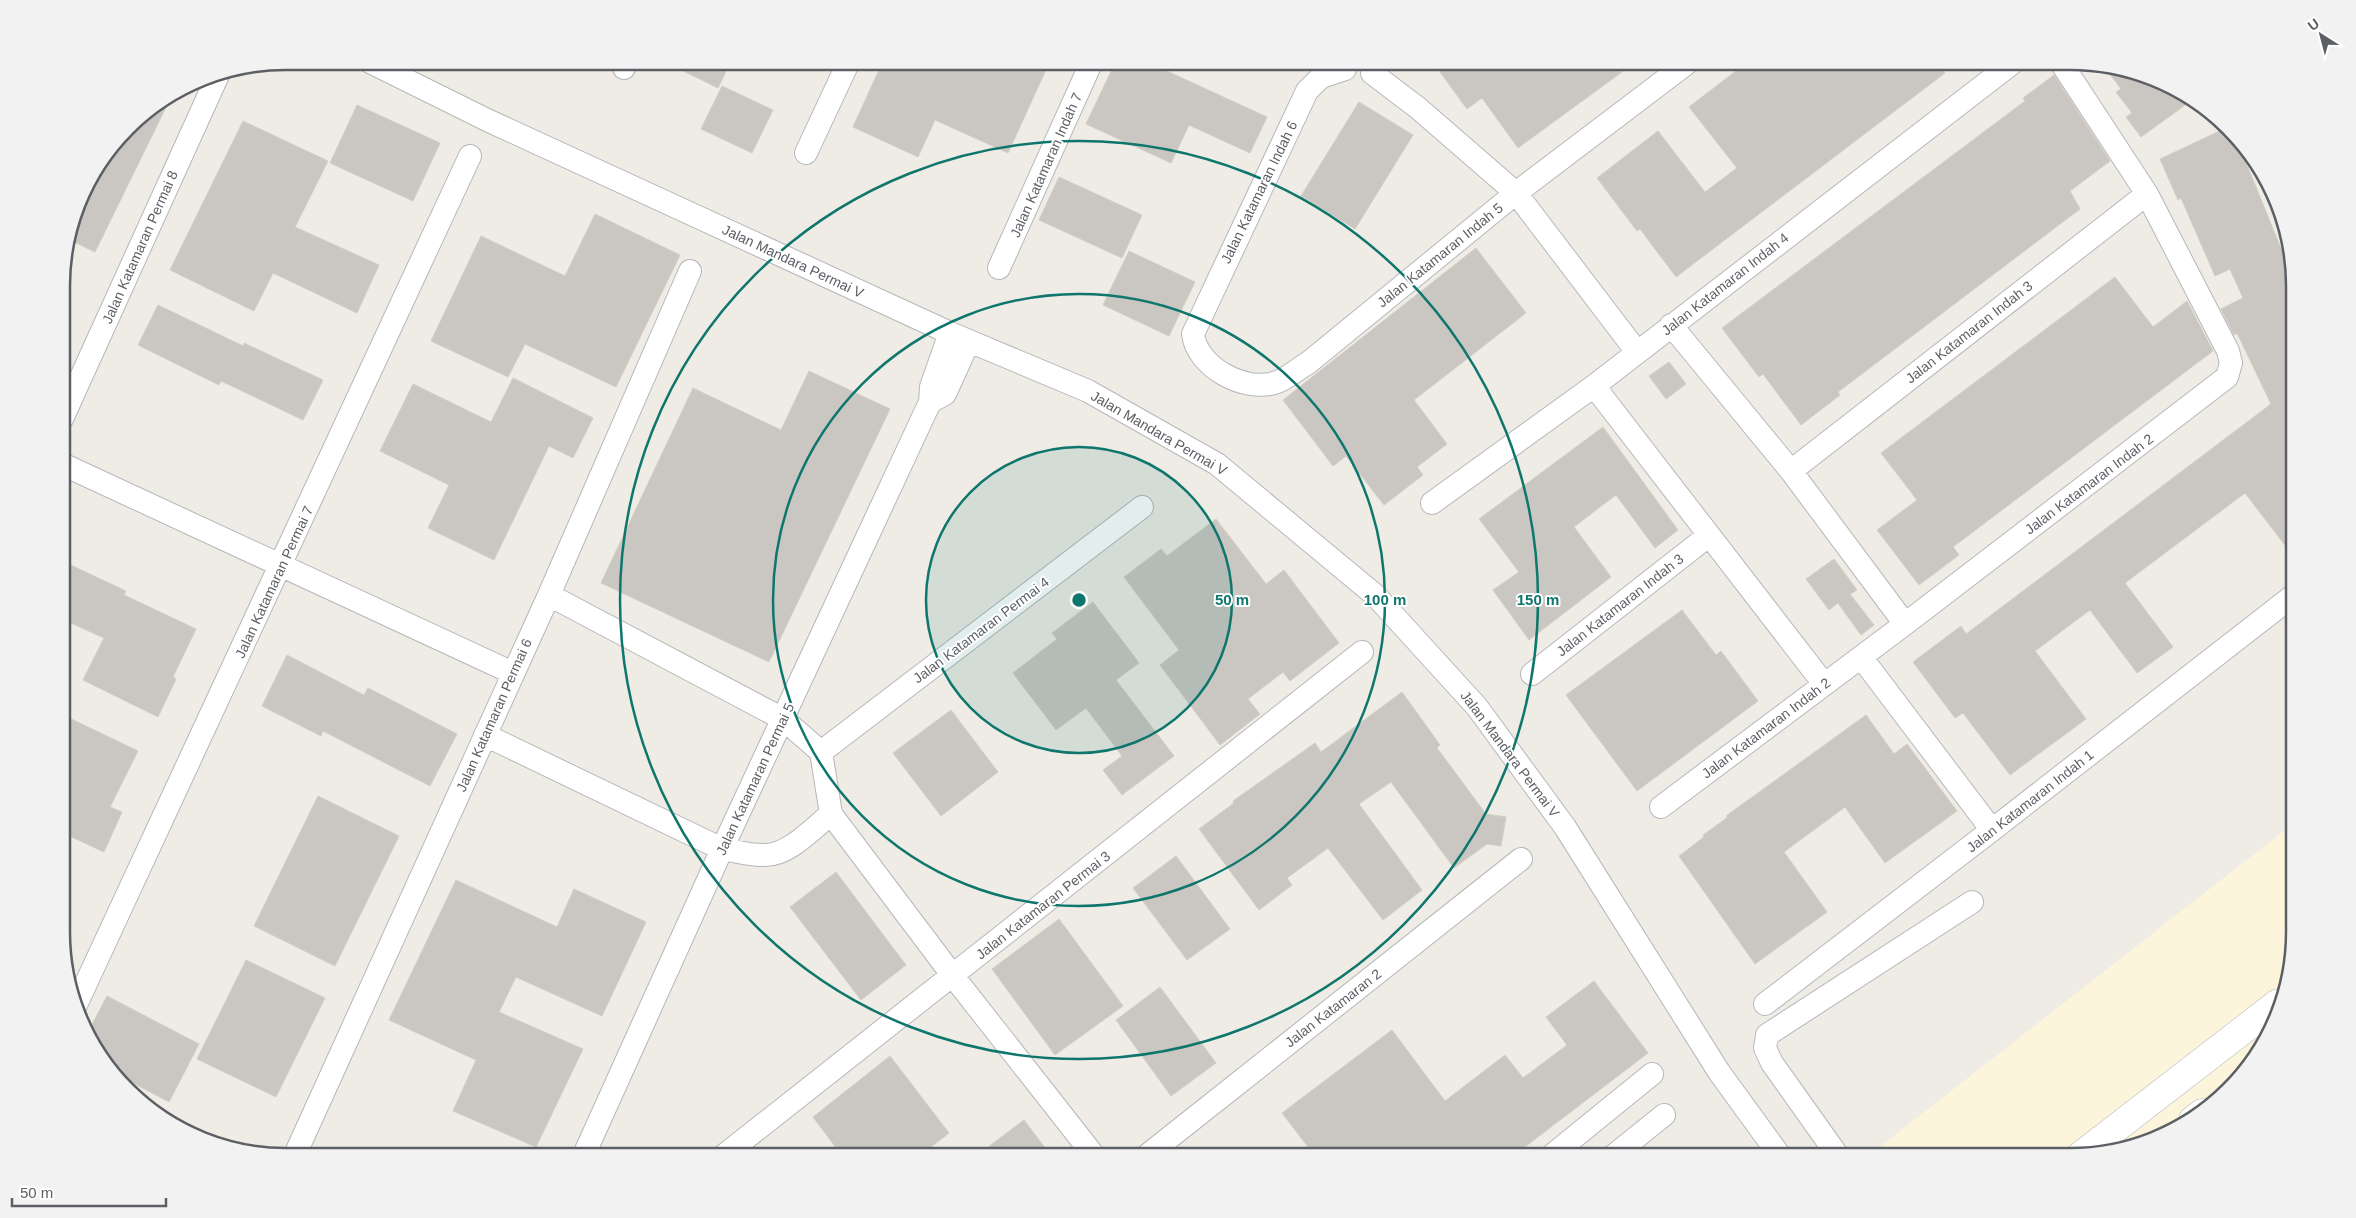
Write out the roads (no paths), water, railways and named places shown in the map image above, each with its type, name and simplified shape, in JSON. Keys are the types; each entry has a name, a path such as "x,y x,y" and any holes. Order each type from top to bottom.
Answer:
{"street":[{"name":"Jalan Mandara Permai V","path":"386,70 487,120 960,337 1088,391 1217,464 1375,595 1477,707 1565,827 1720,1072 1774,1148"},
{"path":"806,153 845,70"},
{"name":"Jalan Katamaran Indah 7","path":"999,268 1088,70"},
{"name":"Jalan Katamaran Indah 6","path":"1193,334 1308,91 1322,77 1334,70"},
{"path":"1350,70 1358,75 1370,70"},
{"path":"1381,70 1418,108 1516,193 1637,352"},
{"name":"Jalan Katamaran Indah 5","path":"1193,334 1194,345 1220,371 1232,379 1253,386 1276,383 1308,363 1516,193 1678,70"},
{"name":"Jalan Katamaran Indah 4","path":"1432,504 1594,386 2003,70"},
{"name":"Jalan Katamaran Indah 2","path":"1661,807 1905,624 2216,387 2227,376 2230,370 2228,351 2147,194 2066,70"},
{"name":"Jalan Katamaran Permai 8","path":"70,401 215,81"},
{"name":"Jalan Katamaran Permai 7","path":"80,997 281,567 470,156"},
{"name":"Jalan Katamaran Indah 3","path":"1791,471 2147,194"},
{"name":"Jalan Katamaran Permai 6","path":"298,1148 549,595 690,271"},
{"path":"1671,325 1791,471 1905,624"},
{"name":"Jalan Katamaran Permai 5","path":"587,1148 722,849 930,402 945,394 960,337"},
{"path":"1594,386 1824,684"},
{"path":"70,468 513,673"},
{"name":"Jalan Katamaran Permai 4","path":"821,752 1142,508"},
{"name":"Jalan Katamaran Indah 3","path":"1532,674 1708,536"},
{"path":"549,595 783,719 821,752 831,814 953,976 1089,1148"},
{"name":"Jalan Katamaran Indah 1","path":"1764,1004 1992,830 2286,601"},
{"name":"Jalan Katamaran Permai 3","path":"733,1148 1362,652"},
{"path":"1861,657 1992,830"},
{"path":"485,735 722,849 764,855 776,854 789,847 831,814"},
{"name":"Jalan Katamaran 2","path":"1155,1148 1521,859"},
{"path":"1832,1148 1772,1063 1765,1048 1768,1036 1972,902"},
{"path":"2092,1147 2273,1007"},
{"path":"1561,1148 1652,1074"},
{"path":"1623,1148 1664,1116"}]}
